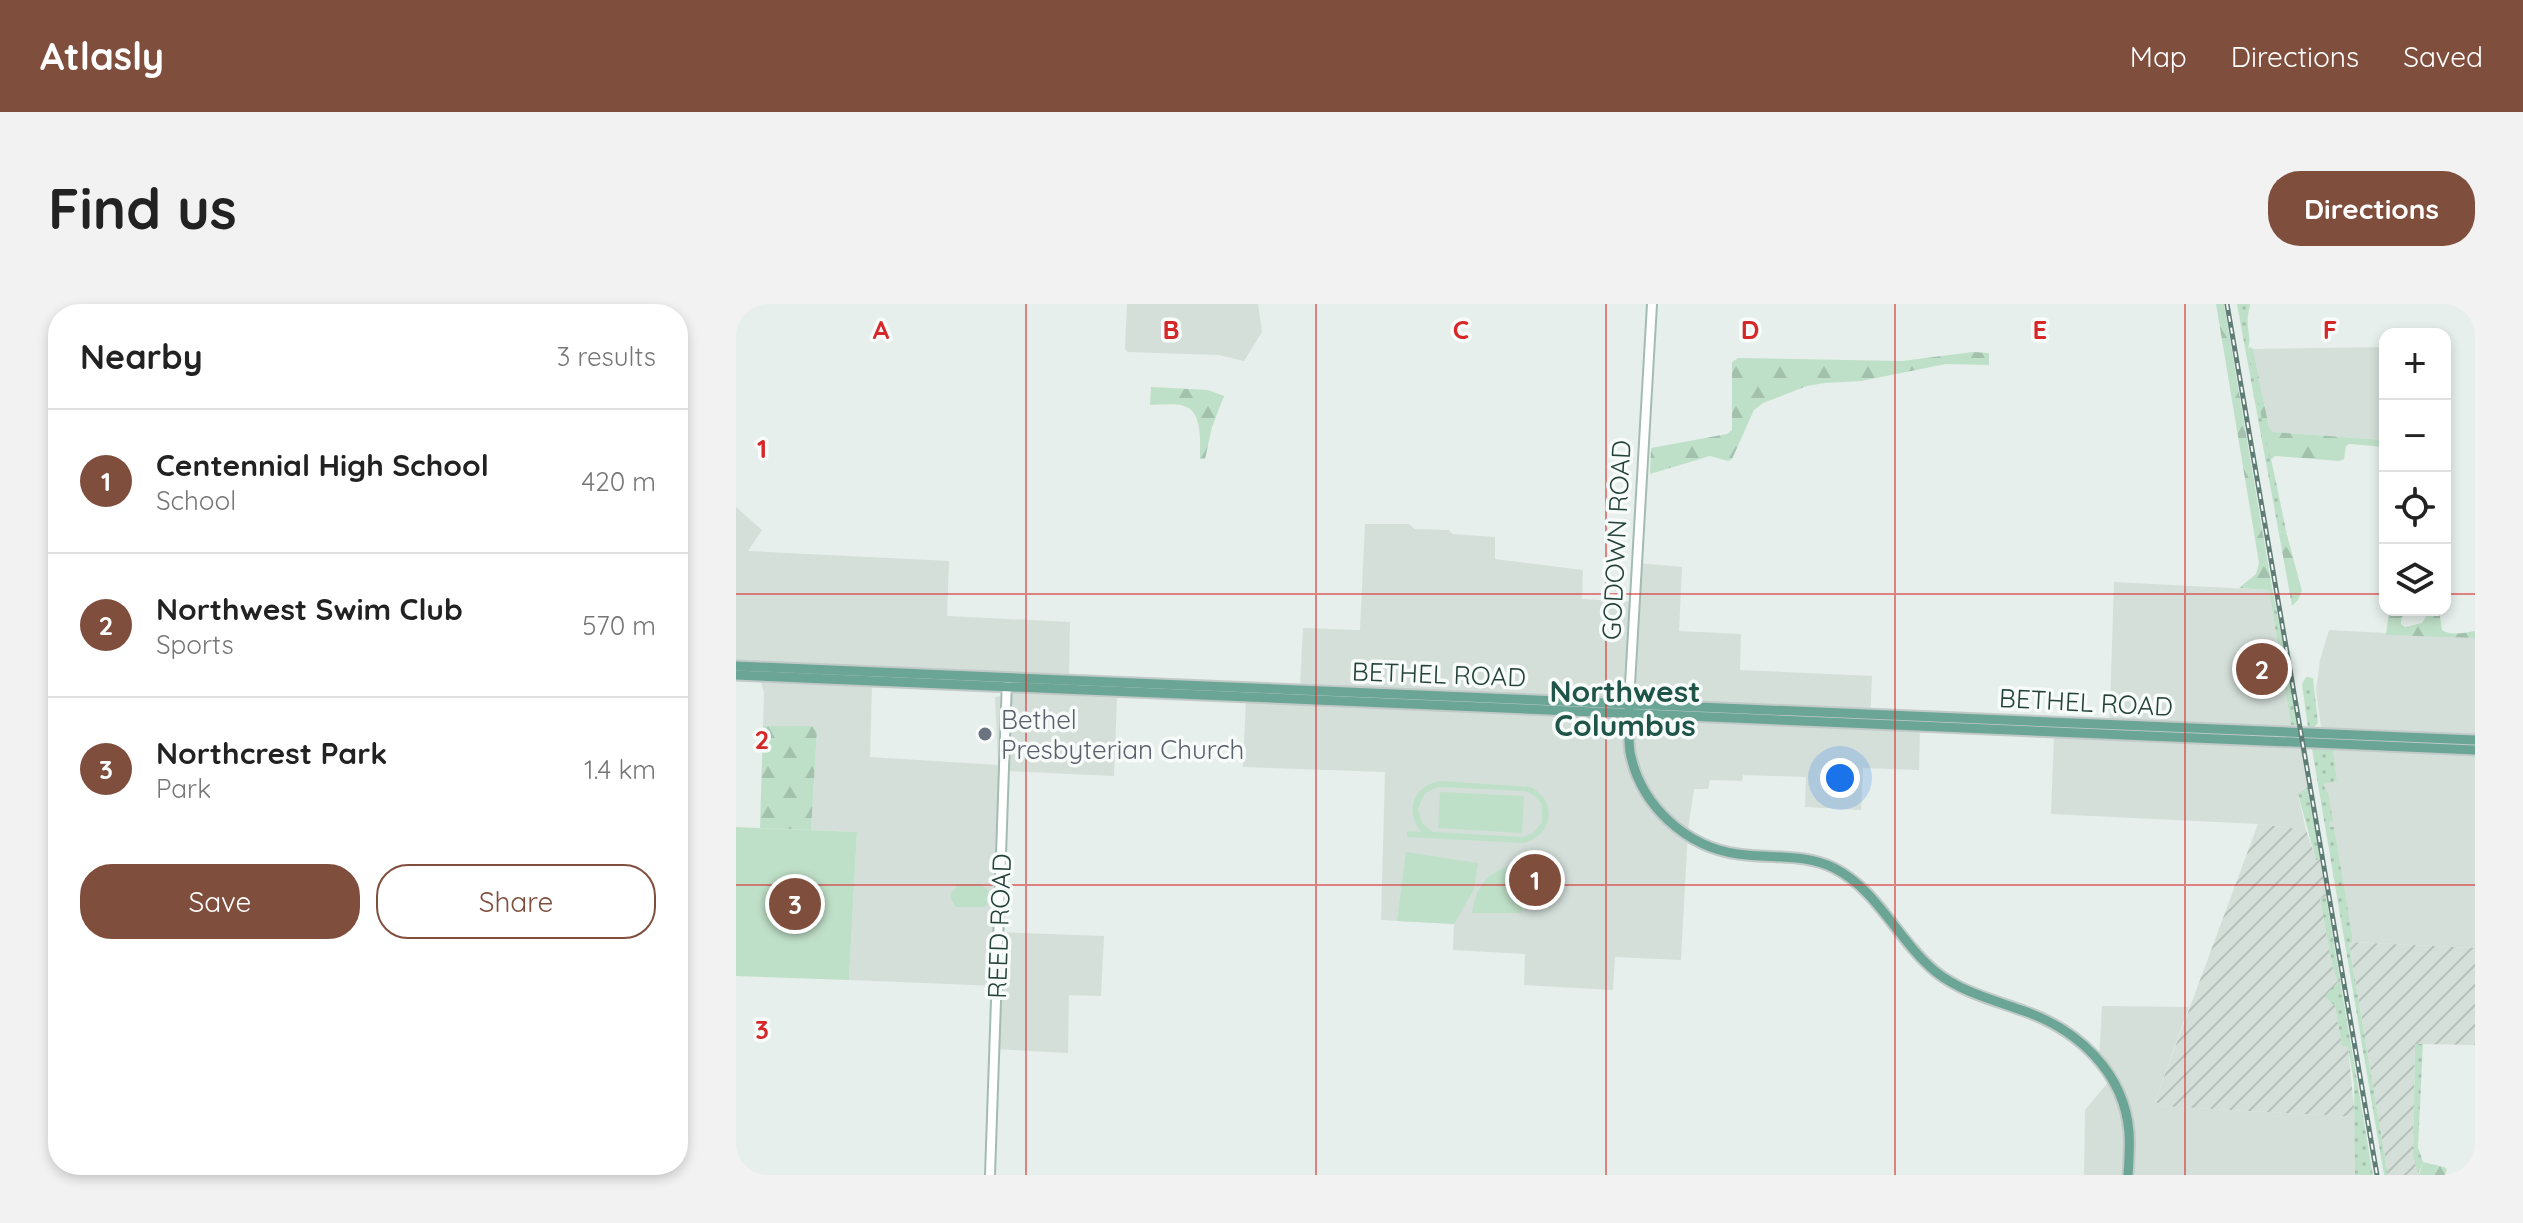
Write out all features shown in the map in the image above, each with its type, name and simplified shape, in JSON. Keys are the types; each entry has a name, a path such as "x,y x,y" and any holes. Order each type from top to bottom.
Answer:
{"main road":[{"name":"GODOWN ROAD","path":"1652,304 1629,702 1630,752 1641,784 1660,812 1698,842 1727,852 1804,859 1838,871 1861,888 1914,951 1943,977 1973,993 2048,1020 2079,1039 2106,1071 2120,1095 2129,1132 2128,1175"},
{"name":"BETHEL ROAD","path":"736,666 2475,740"},
{"name":"BETHEL ROAD","path":"736,675 2475,750"},
{"name":"REED ROAD","path":"990,1175 1007,676"},
{"path":"2322,743 2354,741 2361,736"},
{"path":"2380,746 2385,741 2412,742 2419,738"}],"shaded area":[{"path":"1127,304 1258,304 1262,332 1244,361 1219,355 1128,352 1125,349"},
{"path":"2379,347 2379,440 2273,432 2269,427 2253,349"},
{"path":"736,507 762,530 748,551 949,561 947,616 1070,622 1069,674 736,662"},
{"path":"1365,524 1409,524 1415,529 1495,537 1495,559 1583,570 1582,599 1635,602 1638,563 1682,567 1679,631 1741,634 1740,670 1872,676 1870,726 1920,728 1919,770 1863,768 1861,810 1805,807 1806,777 1743,775 1742,781 1710,780 1708,789 1694,789 1688,830 1681,960 1615,957 1613,990 1524,985 1525,954 1453,950 1454,924 1381,920 1385,772 1243,767 1246,699 1534,710 1620,722 1619,699 1300,686 1303,628 1360,630"},
{"path":"2114,582 2269,590 2291,725 2299,725 2309,786 2298,795 2306,830 2258,824 2051,814 2054,735 2109,738"},
{"path":"2329,630 2475,638 2475,948 2352,942 2334,828 2330,828 2329,821 2333,821 2323,783 2337,781 2333,750 2324,749 2316,690 2320,660"},
{"path":"760,679 872,685 870,757 998,765 995,697 1019,693 1117,698 1114,776 1005,771 999,932 1104,936 1101,996 1069,995 1068,1053 994,1049 997,986 849,980 857,832 811,830 817,731 812,726 763,726 764,693"},
{"path":"2258,824 2306,830 2316,859 2320,859 2326,896 2320,899 2338,982 2335,1006 2342,1046 2348,1047 2355,1117 2161,1106 2155,1101"},
{"path":"2349,942 2475,948 2475,1045 2415,1044 2413,1156 2419,1175 2388,1175"},
{"path":"2102,1006 2189,1007 2155,1101 2161,1106 2355,1117 2355,1175 2084,1175 2085,1110 2111,1079 2099,1061"}],"green space":[{"path":"2216,304 2224,304 2272,587 2269,590 2239,588 2256,574 2259,563"},
{"path":"2237,304 2250,304 2248,348 2287,535 2281,531 2279,534"},
{"path":"2248,348 2253,349 2269,427 2273,432 2379,440 2379,446 2349,444 2344,459 2339,461 2275,456 2272,459"},
{"path":"1973,352 1989,353 1989,365 1946,364 1861,381 1807,386 1763,403 1754,410 1732,459 1728,461 1710,456 1650,474 1651,448 1727,434 1732,430 1732,362 1738,358 1902,361"},
{"path":"1151,387 1208,390 1224,396 1212,427 1205,459 1200,459 1199,428 1195,414 1180,405 1150,405"},
{"path":"2281,531 2287,535 2302,591 2292,606 2279,534"},
{"path":"2272,587 2299,725 2291,725 2269,590"},
{"path":"2388,616 2404,616 2401,624 2405,627 2422,623 2426,616 2440,616 2442,630 2446,632 2475,631 2475,638 2386,635"},
{"path":"2306,677 2313,678 2318,723 2313,728 2308,728 2302,684"},
{"path":"763,726 812,726 817,731 811,830 760,828"},
{"path":"2312,749 2333,749 2337,781 2324,784 2328,792 2333,821 2329,822 2330,827 2334,827 2352,935 2352,942 2349,943 2388,1175 2384,1175"},
{"path":"1442,781 1531,787 1545,801 1548,809 1546,826 1534,839 1524,843 1407,837 1407,831 1421,832 1413,815 1413,807 1419,793 1432,783","holes":["1438,787 1525,791 1535,796 1542,805 1542,822 1533,833 1523,837 1433,832 1422,823 1418,809 1425,793"]},
{"path":"2309,786 2320,859 2316,860 2298,794"},
{"path":"1440,792 1524,796 1522,833 1438,828"},
{"path":"736,827 857,832 849,980 736,976"},
{"path":"1406,852 1478,863 1474,889 1454,924 1397,921"},
{"path":"1522,865 1522,913 1472,913 1477,893 1487,878 1502,869"},
{"path":"955,884 981,884 991,893 991,903 983,907 956,907 951,899 951,893 957,887"},
{"path":"2326,896 2373,1175 2355,1175 2354,1084 2348,1047 2342,1046 2335,1006 2325,996 2338,982 2320,899"},
{"path":"2415,1044 2423,1044 2418,1147 2423,1162 2418,1174 2413,1156"},
{"path":"2423,1162 2444,1167 2447,1169 2445,1175 2419,1175"}],"water":[{"path":"2245,651 2272,653 2270,677 2280,678 2279,692 2252,690 2254,662 2244,661"}],"railway":[{"path":"2227,304 2377,1175"}],"place":[{"name":"Northwest Swim Club","path":"2262,669"},
{"name":"Bethel Presbyterian Church","path":"985,734"},
{"name":"Centennial High School","path":"1535,880"},
{"name":"Northcrest Park","path":"795,904"}],"district":[{"name":"Northwest Columbus","path":"1625,708"}]}
